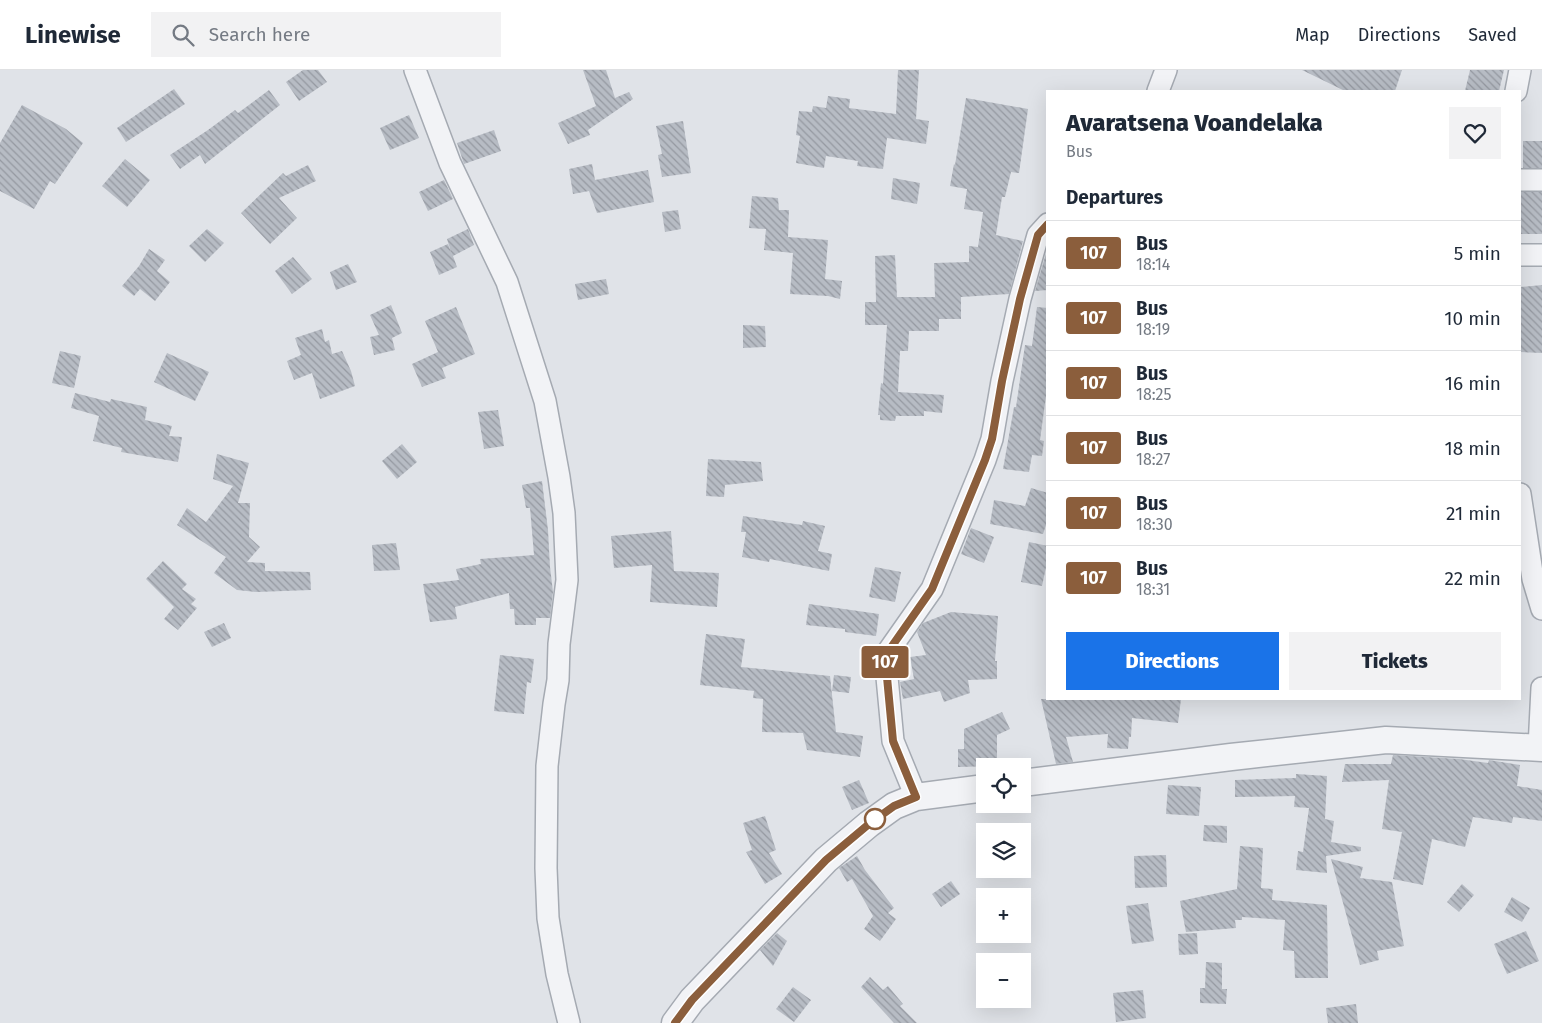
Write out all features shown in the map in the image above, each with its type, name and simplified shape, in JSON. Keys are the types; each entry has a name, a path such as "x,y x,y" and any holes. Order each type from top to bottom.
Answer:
{"street":[{"path":"415,70 450,163 508,282 544,401 559,477 564,513 567,580 559,644 558,680 547,766 546,868 548,918 557,974 569,1023"},
{"path":"1158,90 1166,70"},
{"path":"1516,90 1520,70"},
{"path":"1521,180 1542,180"},
{"path":"916,797 893,741 885,656 932,589 985,460 992,439 1002,381 1020,299 1038,235 1046,226"},
{"path":"1521,255 1542,255"},
{"path":"1521,499 1542,609"},
{"path":"1031,782 1386,740 1541,748 1542,688"},
{"path":"675,1023 692,1000 826,860 869,824 894,806 916,797 976,789"}],"building":[{"path":"303,70 318,70 327,82 299,101 286,82"},
{"path":"583,70 606,70 615,98 629,92 633,99 588,130 590,135 568,144 558,123 596,106"},
{"path":"898,70 919,70 916,119 929,121 926,144 887,138 883,169 857,166 858,161 826,156 824,168 796,163 800,136 796,135 799,111 812,112 813,106 826,108 828,96 850,99 849,108 896,114"},
{"path":"1302,70 1402,70 1395,90 1343,90"},
{"path":"1470,70 1504,70 1499,90 1465,90"},
{"path":"174,89 185,104 126,142 117,128"},
{"path":"269,90 280,105 205,164 200,155 180,169 170,155 235,110 238,113"},
{"path":"966,98 1028,109 1019,173 1011,172 1005,197 1002,197 996,235 1023,241 1009,294 961,297 961,319 939,319 939,331 909,331 908,351 900,351 898,392 944,395 942,413 924,411 924,416 896,416 895,421 880,420 880,415 878,415 881,383 883,384 887,325 865,325 865,302 876,302 875,256 895,255 897,297 935,297 934,263 969,262 969,246 978,247 983,212 964,209 967,189 950,186"},
{"path":"22,105 66,129 83,143 55,184 50,181 34,209 0,191 0,143"},
{"path":"409,115 419,138 390,150 380,128"},
{"path":"683,121 691,173 662,177 658,155 662,154 656,126"},
{"path":"494,130 501,151 464,164 457,143"},
{"path":"1523,141 1542,141 1542,168 1523,168"},
{"path":"125,159 150,180 127,207 102,186"},
{"path":"592,164 595,180 648,170 654,202 597,213 589,191 573,194 569,169"},
{"path":"308,165 316,181 279,198 297,218 270,244 241,213 283,173 286,176"},
{"path":"893,178 920,183 917,204 891,199"},
{"path":"444,180 453,199 428,211 419,192"},
{"path":"1521,192 1542,192 1542,234 1521,234"},
{"path":"752,196 778,198 779,210 789,210 788,237 828,240 825,279 842,281 840,299 828,296 790,294 793,253 764,250 766,229 749,228"},
{"path":"678,210 681,229 665,232 662,212"},
{"path":"207,229 224,243 205,262 189,246"},
{"path":"468,229 474,245 453,256 457,267 439,275 430,252 448,244 452,255 447,239"},
{"path":"149,249 165,260 157,271 170,282 155,301 140,289 134,296 122,286 139,266"},
{"path":"1046,254 1046,290 1035,291"},
{"path":"293,257 312,279 292,294 275,271"},
{"path":"348,264 357,282 336,290 330,272"},
{"path":"606,279 609,294 578,300 575,284"},
{"path":"1542,285 1542,353 1521,352 1521,287"},
{"path":"391,305 402,333 392,338 395,350 374,355 370,337 379,335 370,315"},
{"path":"456,307 475,354 442,368 446,378 422,387 412,364 438,352 425,321"},
{"path":"1037,307 1046,308 1046,396 1040,440 1044,441 1042,456 1032,455 1029,472 1003,469 1014,407 1016,407 1025,345 1032,346"},
{"path":"743,325 765,326 766,347 743,348"},
{"path":"322,329 325,342 329,340 332,354 342,351 355,386 320,399 312,373 294,380 287,361 301,355 295,338"},
{"path":"60,351 81,356 74,388 52,383"},
{"path":"167,353 209,372 195,401 154,382"},
{"path":"75,393 110,402 111,399 147,407 145,420 172,426 169,436 182,437 178,462 121,452 122,448 93,441 99,416 71,408"},
{"path":"498,410 504,446 484,449 478,412"},
{"path":"402,444 417,462 397,479 382,461"},
{"path":"217,454 249,463 238,503 250,503 249,537 260,547 247,562 265,563 265,571 310,572 311,590 257,592 237,590 214,573 226,557 177,525 187,508 206,522 233,486 213,479"},
{"path":"708,459 761,462 763,481 725,485 724,497 706,496"},
{"path":"542,481 553,592 550,618 536,618 536,625 515,625 514,609 510,609 509,593 455,607 457,619 430,622 423,584 459,580 456,569 481,564 480,559 534,555 530,508 526,508 522,485"},
{"path":"1031,488 1046,492 1046,525 1043,534 990,524 994,500 1025,506"},
{"path":"743,516 802,525 803,521 825,526 818,551 832,554 829,571 770,559 769,562 742,557 746,532 741,532"},
{"path":"971,528 994,537 984,563 961,554"},
{"path":"671,531 674,571 719,573 717,607 650,602 652,565 614,568 611,536"},
{"path":"1029,542 1046,546 1046,567 1042,586 1021,582"},
{"path":"396,543 400,570 374,571 372,545"},
{"path":"163,561 187,584 182,589 196,599 191,604 197,608 178,630 164,619 174,607 146,579"},
{"path":"875,567 901,572 895,602 869,597"},
{"path":"809,604 879,614 876,636 845,632 845,629 806,625"},
{"path":"951,612 998,616 995,661 997,661 997,679 968,680 970,693 944,702 940,691 903,699 900,682 914,679 910,657 926,655 917,632 923,623"},
{"path":"224,623 231,638 212,647 204,632"},
{"path":"706,634 745,639 741,667 830,676 836,732 863,736 860,757 807,750 803,733 762,732 763,699 753,698 754,691 700,685"},
{"path":"500,655 534,659 531,683 527,682 524,714 494,711"},
{"path":"834,675 851,677 849,693 832,691"},
{"path":"1041,699 1181,700 1178,723 1132,718 1128,749 1107,748 1108,734 1066,737 1073,762 1056,764"},
{"path":"1002,712 1010,729 997,735 997,758 976,758 976,767 958,767 958,749 964,749 964,729"},
{"path":"1393,755 1459,759 1488,763 1489,760 1520,765 1517,786 1542,790 1542,821 1513,817 1512,823 1473,817 1465,847 1432,839 1423,885 1393,879 1402,832 1382,829 1389,780 1342,782 1345,764 1391,764"},
{"path":"1296,774 1327,776 1325,819 1334,821 1331,842 1361,847 1361,851 1326,856 1327,873 1296,870 1298,851 1303,852 1309,808 1294,807 1295,796 1235,797 1235,780 1296,778"},
{"path":"859,780 869,803 852,810 842,787"},
{"path":"1168,785 1201,787 1199,816 1166,814"},
{"path":"765,816 776,850 769,853 782,874 765,884 746,852 752,850 743,823"},
{"path":"1204,825 1227,826 1227,843 1203,841"},
{"path":"1240,846 1263,848 1261,888 1273,889 1272,900 1327,905 1328,978 1295,978 1294,951 1283,950 1285,920 1242,917 1242,920 1235,920 1236,928 1186,932 1180,901 1237,889"},
{"path":"1166,855 1167,887 1135,888 1134,856"},
{"path":"857,856 865,870 894,908 888,913 896,919 880,941 864,929 873,916 852,879 847,882 839,868"},
{"path":"1331,859 1363,867 1360,878 1392,882 1404,946 1377,951 1379,960 1360,965"},
{"path":"951,881 960,894 941,907 932,894"},
{"path":"1462,884 1474,895 1459,912 1447,902"},
{"path":"1512,897 1530,908 1522,922 1504,912"},
{"path":"1148,903 1154,941 1132,944 1126,906"},
{"path":"1526,931 1539,961 1507,974 1494,944"},
{"path":"777,933 787,941 773,966 760,950"},
{"path":"1197,933 1198,954 1179,955 1178,934"},
{"path":"1206,962 1222,963 1222,989 1227,989 1226,1004 1200,1003 1200,988 1205,988"},
{"path":"870,977 883,990 888,986 903,1004 900,1006 917,1023 894,1023 861,987"},
{"path":"793,987 811,1000 794,1022 776,1009"},
{"path":"1143,990 1146,1018 1116,1022 1113,993"},
{"path":"1356,1004 1358,1023 1328,1023 1326,1008"}],"bus line":[{"name":"107","path":"675,1023 692,1000 826,860 894,806 916,797 893,741 885,656 932,589 985,460 992,439 1002,381 1020,299 1038,235 1046,226"}]}
